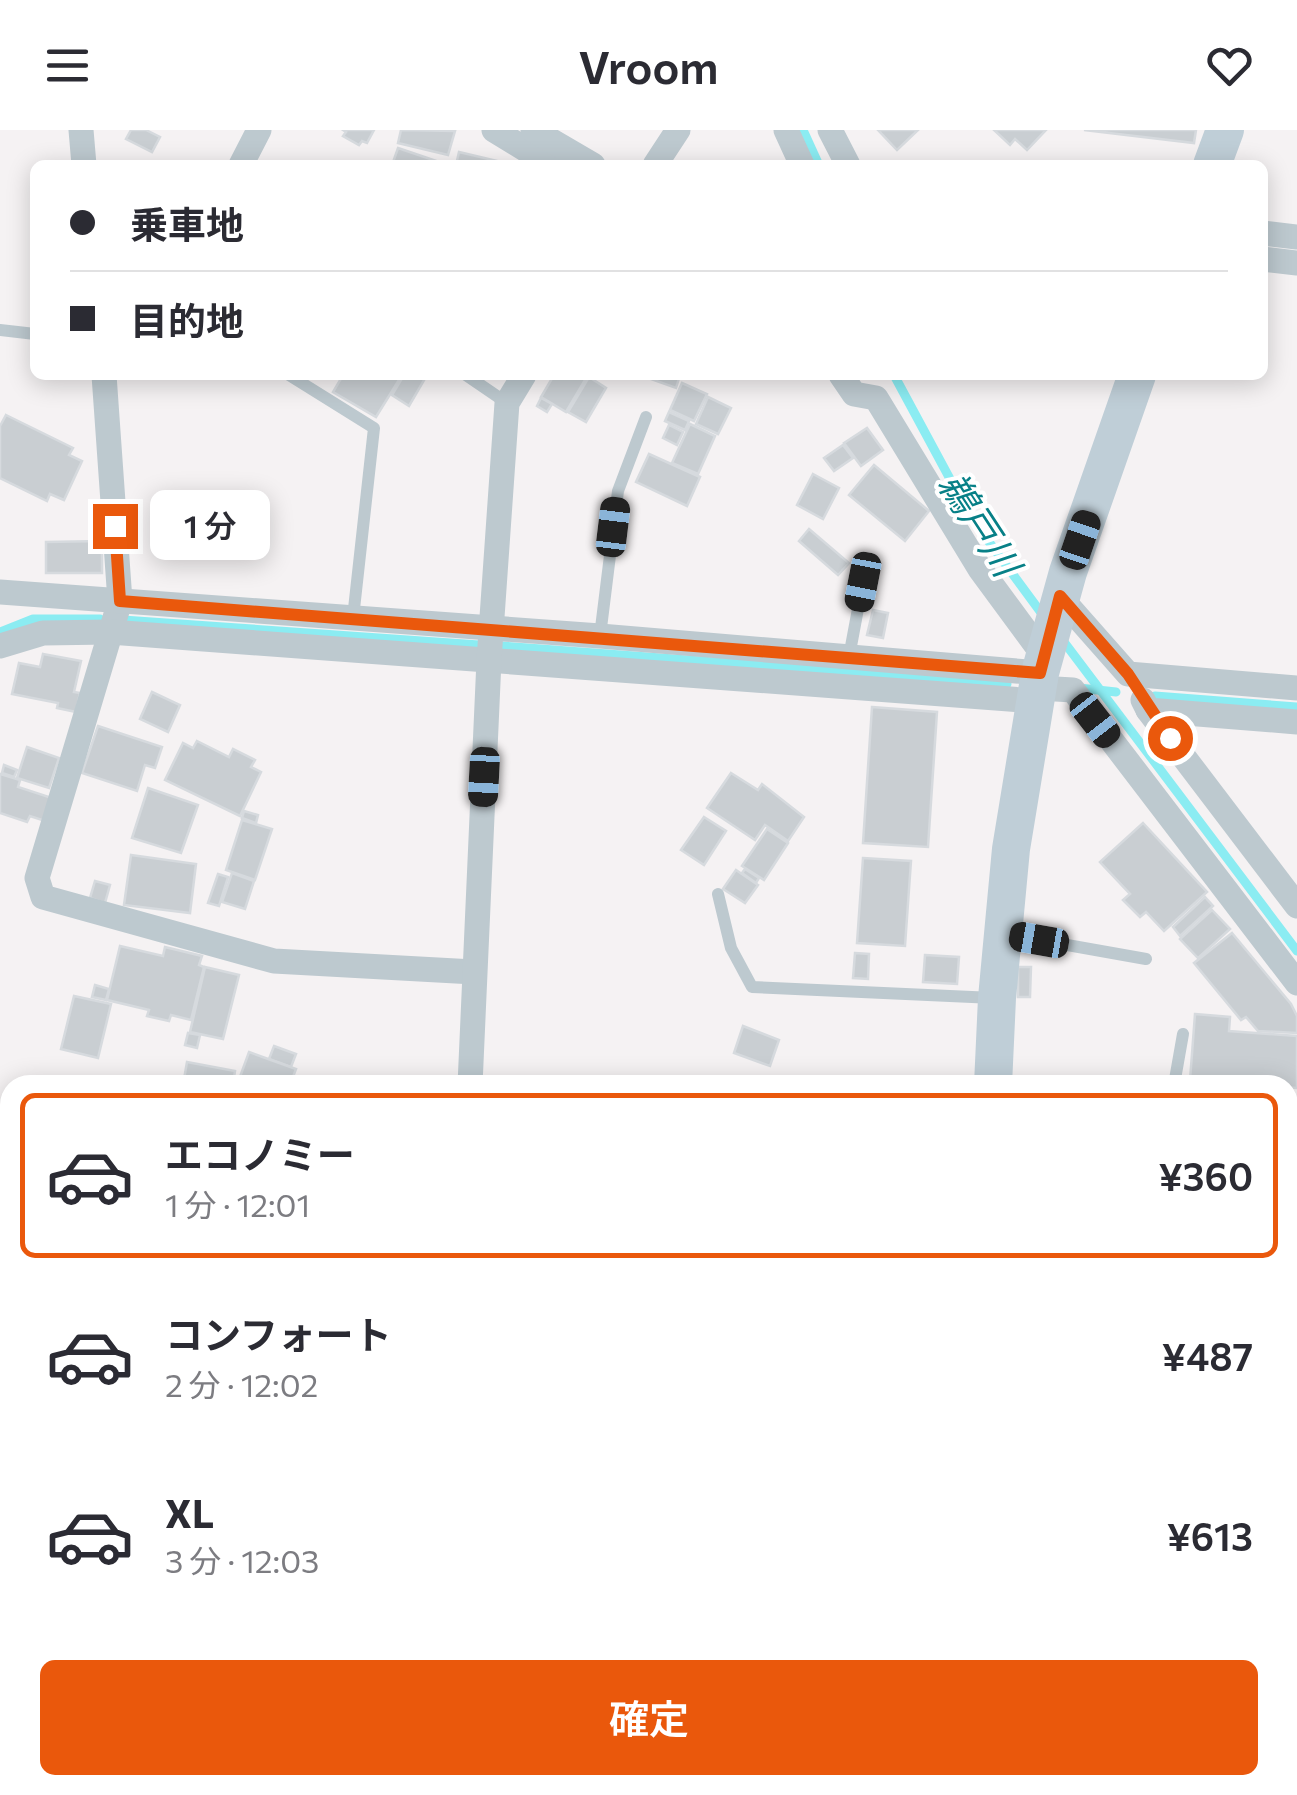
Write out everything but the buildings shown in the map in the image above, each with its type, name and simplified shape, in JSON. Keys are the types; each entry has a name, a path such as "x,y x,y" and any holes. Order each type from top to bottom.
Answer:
{"street":[{"path":"80,130 83,160"},
{"path":"244,160 260,130"},
{"path":"494,130 543,160"},
{"path":"533,130 584,160"},
{"path":"659,160 678,130"},
{"path":"786,130 800,160"},
{"path":"830,130 845,160"},
{"path":"1214,160 1225,130"},
{"path":"1268,234 1297,237"},
{"path":"1268,260 1297,263"},
{"path":"104,380 120,601 37,878 42,897 274,962 474,972"},
{"path":"470,1075 507,402 521,380"},
{"path":"844,380 854,394 872,387 1041,673"},
{"path":"993,1075 1011,849 1041,673 1059,602 1135,380"},
{"path":"0,592 1041,673 1072,690 1297,984"},
{"path":"1059,602 1128,674 1148,710 1297,906"},
{"path":"0,646 43,633 110,632 490,660 1041,673"},
{"path":"1128,674 1297,688"},
{"path":"1148,710 1297,722"}],"lane":[{"path":"0,330 30,333"},
{"path":"297,380 374,428 353,618"},
{"path":"474,380 507,402"},
{"path":"600,636 618,491 646,417"},
{"path":"849,657 863,582"},
{"path":"718,894 731,948 752,986 997,998"},
{"path":"1004,933 1146,959"},
{"path":"1176,1075 1184,1034"}],"waterway":[{"name":"鵜戸川","path":"803,130 817,160"},
{"name":"鵜戸川","path":"897,380 970,516 1045,618"},
{"path":"0,632 33,619 100,619"},
{"path":"123,620 479,645"},
{"name":"鵜戸川","path":"1061,638 1297,951"},
{"path":"502,646 1007,684"},
{"name":"鵜戸川","path":"1079,688 1116,692"},
{"path":"1155,696 1297,707"}],"route":[{"path":"115,526 120,601 1040,673 1060,596 1128,674 1148,710 1170,738"}]}
